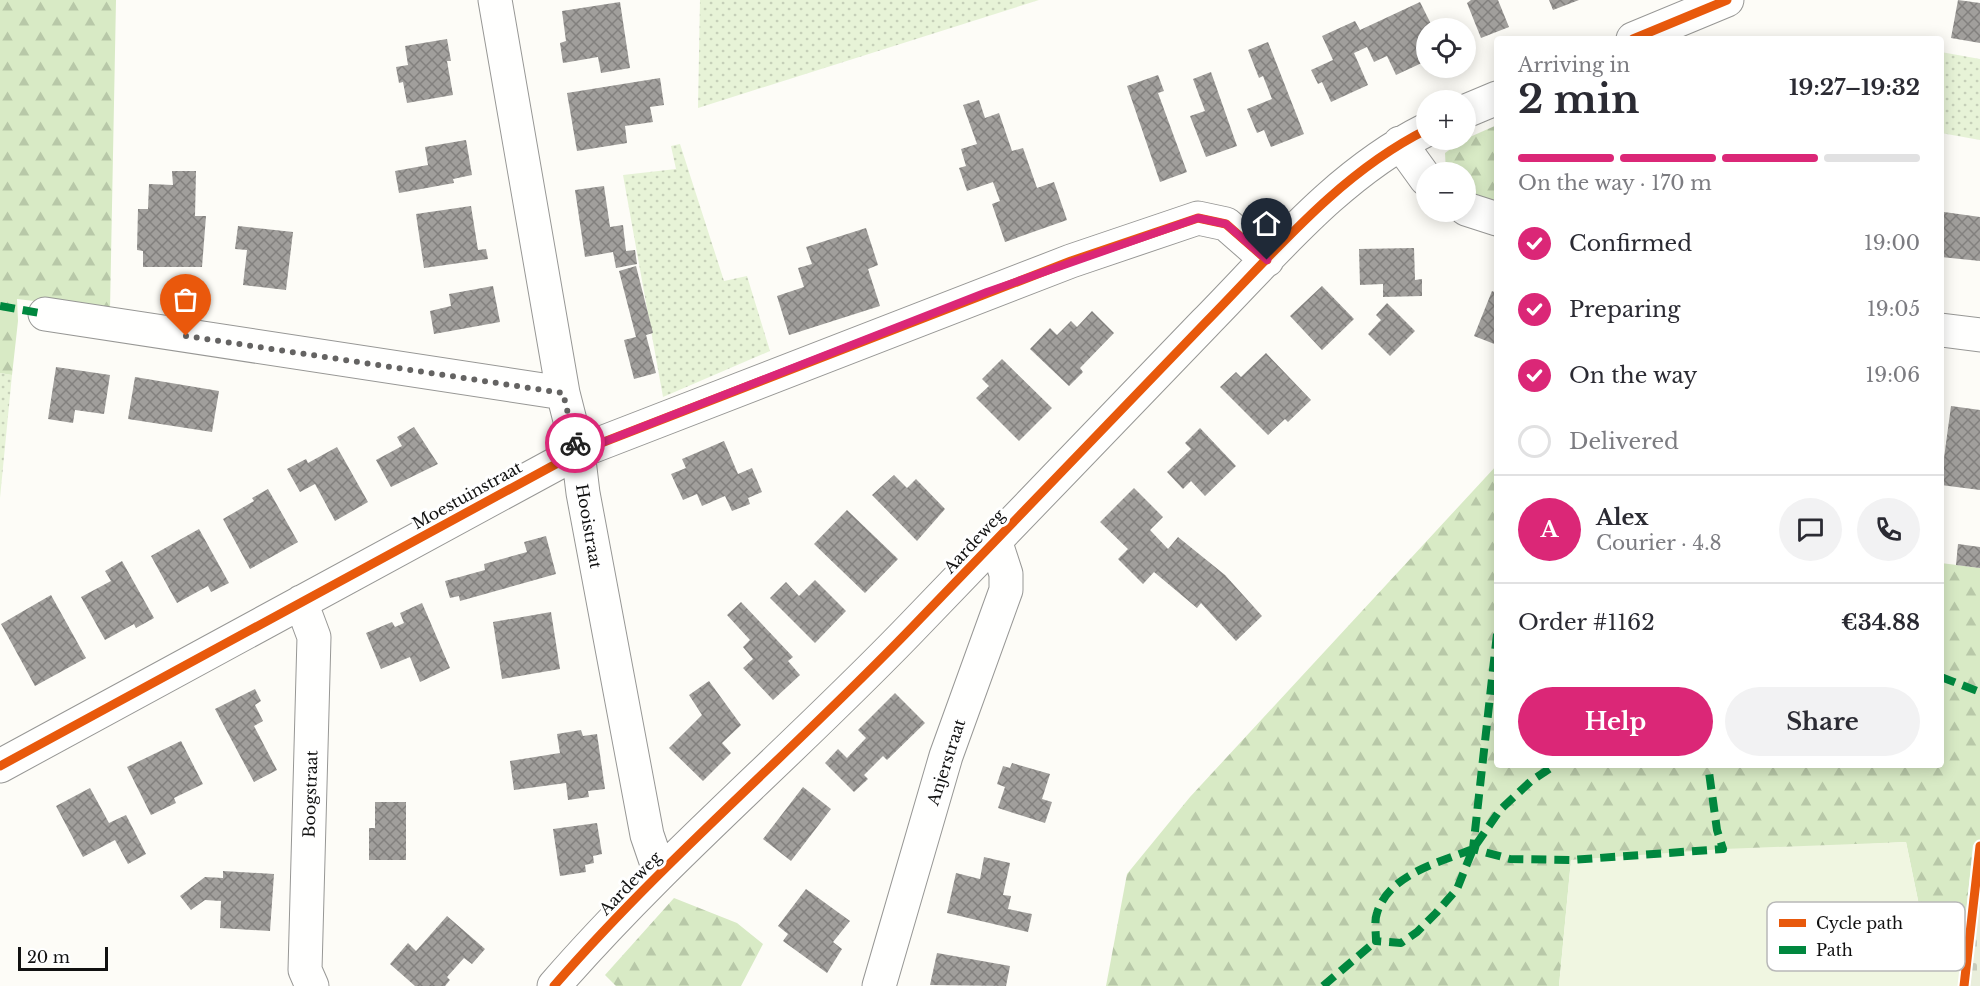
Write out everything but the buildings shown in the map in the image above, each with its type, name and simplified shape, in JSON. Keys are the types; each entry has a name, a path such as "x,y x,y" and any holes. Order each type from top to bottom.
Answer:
{"street":[{"name":"Hooistraat","path":"495,0 563,393 578,452 583,493 647,835 660,873"},
{"path":"1638,36 1689,7 1727,0"},
{"path":"1476,107 1494,99"},
{"path":"1413,137 1421,162"},
{"name":"Aardeweg","path":"554,986 660,873 800,740 917,623 995,540 1349,178 1413,137"},
{"path":"1476,212 1494,218"},
{"name":"Moestuinstraat","path":"0,766 578,452 987,292 1198,218 1226,224 1267,260"},
{"path":"45,314 563,393"},
{"path":"1944,330 1980,335"},
{"name":"Anjerstraat","path":"879,986 946,756 1006,590 1006,574 995,540"},
{"name":"Boogstraat","path":"301,602 314,637 305,970 312,986"}],"green space":[{"path":"0,0 116,0 110,310 17,299 18,321 12,375 0,373"},
{"path":"700,0 1039,0 698,108"},
{"path":"1944,53 1980,59 1980,140 1944,134"},
{"path":"1494,126 1494,201 1476,195 1476,162 1445,162 1445,153 1449,150 1476,150 1476,134"},
{"path":"680,144 724,281 747,276 770,351 663,397 623,175 676,169 671,146"},
{"path":"0,373 12,375 0,498"},
{"path":"1494,468 1494,768 1944,768 1944,563 1980,568 1980,840 1973,845 1965,924 1965,902 1918,902 1906,842 1571,860 1559,986 1106,986 1127,874 1190,797"},
{"path":"1906,842 1918,902 1767,902 1767,971 1960,971 1959,986 1559,986 1571,860 1723,849"},
{"path":"1980,878 1980,986 1970,986"},
{"path":"674,898 737,923 763,944 741,986 616,986 605,975"}],"marked path":[{"path":"0,306 45,314"},
{"path":"1494,661 1473,849 1510,859 1571,860 1723,849 1717,830 1708,768"},
{"path":"1944,678 1980,692"},
{"path":"1473,849 1500,810 1531,781 1550,768"},
{"path":"1473,849 1457,889 1417,932 1401,943 1376,941 1377,913 1392,888 1417,871 1473,849"},
{"path":"1323,986 1376,941"}],"cycle path":[{"path":"1640,36 1727,0"},
{"path":"554,986 642,892 874,666 1308,217 1364,169 1416,136"},
{"path":"0,766 578,452 1071,261 1198,218 1226,224 1267,260"},
{"path":"1964,986 1980,846"}],"way so far":[{"path":"186,336 563,393 575,443"}],"route":[{"path":"575,443 578,452 987,292 1198,218 1226,224 1267,260"}]}
